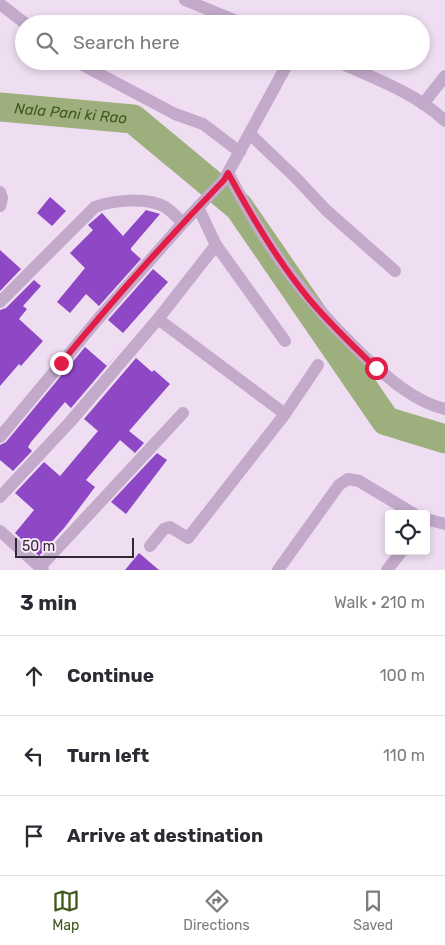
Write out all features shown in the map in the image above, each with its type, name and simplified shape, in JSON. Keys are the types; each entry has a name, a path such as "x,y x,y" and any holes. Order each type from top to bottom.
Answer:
{"street":[{"path":"185,0 222,15"},
{"path":"0,4 15,16"},
{"path":"92,70 175,114 202,124 240,152"},
{"path":"0,437 98,319 226,177 284,70"},
{"path":"356,70 399,90 423,104 445,122"},
{"path":"423,104 445,76"},
{"path":"250,134 326,210 394,271"},
{"path":"226,177 284,265 310,299 351,344 376,368 398,385 420,398 445,409"},
{"path":"0,192 2,198 0,206"},
{"path":"0,302 94,207 108,201 147,202 164,206 183,223"},
{"path":"199,205 216,245 285,341"},
{"path":"0,497 70,422 158,319 216,245"},
{"path":"158,319 285,414"},
{"path":"150,546 164,529 170,527 188,538 285,414 318,365"},
{"path":"0,530 42,569 183,412"},
{"path":"278,570 339,485 348,479 358,481 407,510"},
{"path":"430,521 445,524"},
{"path":"387,570 399,555"}],"building":[{"path":"50,197 66,211 52,226 37,213"},
{"path":"146,210 160,214 131,248 141,259 99,306 86,294 70,313 57,302 85,268 70,253 93,230 88,225 102,213 123,236"},
{"path":"0,250 21,269 0,291"},
{"path":"153,269 168,282 123,333 108,320"},
{"path":"34,280 41,286 23,306 27,309 19,319 43,341 0,386 0,310 6,308"},
{"path":"85,347 107,366 71,408 65,402 31,442 28,447 32,451 13,471 0,460 0,445 6,442"},
{"path":"136,358 170,384 129,431 144,443 135,453 120,440 86,480 95,487 65,527 39,556 15,533 34,510 15,493 44,462 60,476 98,431 84,419"},
{"path":"157,453 167,460 126,514 111,502"},
{"path":"139,553 159,570 125,570"}],"waterway":[{"name":"Nala Pani ki Rao","path":"0,107 133,119 239,207 386,421 445,439"}],"route":[{"path":"61,363 162,246 224,180 228,173 256,224 284,265 310,299 376,368"}]}
